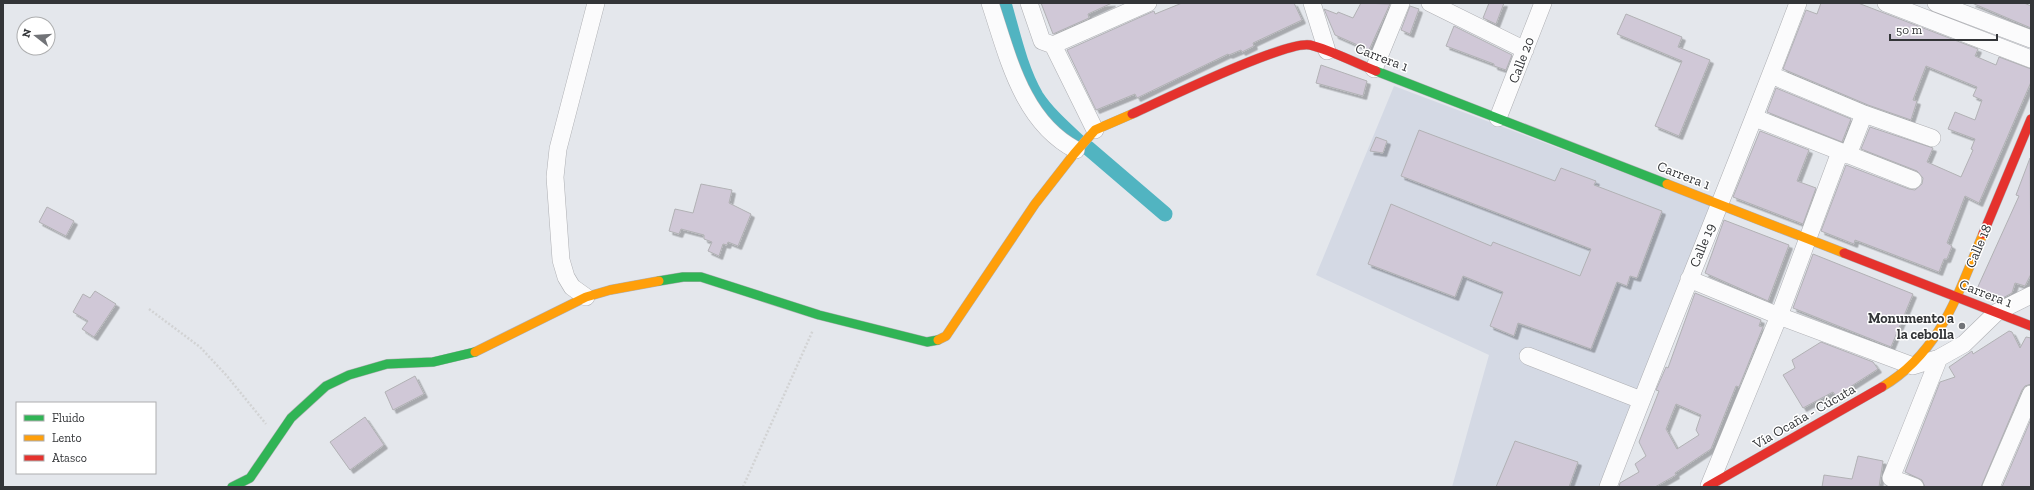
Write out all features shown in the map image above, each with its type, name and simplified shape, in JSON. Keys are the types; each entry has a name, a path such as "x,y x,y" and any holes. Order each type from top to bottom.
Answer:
{"street":[{"path":"586,297 572,287 566,277 562,260 555,177 558,149 596,3"},
{"path":"990,3 1019,88 1045,128 1062,143 1076,150"},
{"path":"232,487 250,478 291,418 326,386 349,375 387,364 450,360 482,350 586,297 610,290 683,277 700,277 819,315 927,342 938,340 946,336 1000,255 1076,150 1095,130 1053,45 1042,41 1029,3"},
{"path":"1053,45 1148,3"},
{"path":"1430,3 1524,50"},
{"name":"Calle 20","path":"1498,118 1543,3"},
{"name":"Calle 19","path":"1608,487 1689,279 1755,118 1798,3"},
{"path":"1886,3 2031,59"},
{"path":"1936,3 1955,6 2031,39"},
{"path":"1314,4 1327,51"},
{"path":"1374,69 1399,4"},
{"name":"Carrera 1","path":"1095,130 1258,58 1289,48 1309,45 1374,69 2031,326"},
{"path":"1771,75 1864,114 1932,138"},
{"path":"1708,486 1779,316 1807,238 1844,154 1864,114"},
{"path":"1755,118 1913,180"},
{"name":"Calle 18","path":"1913,366 1936,336 1957,296 2031,118"},
{"path":"1689,279 1779,316 1913,366 1939,358 1964,344 1997,312 2031,295"},
{"path":"1528,356 1641,400"},
{"path":"1915,487 1892,478 1939,358"},
{"name":"Vía Ocaña - Cúcuta","path":"1708,486 1900,377 1913,366"},
{"path":"1991,487 2031,394"}],"path":[{"path":"149,309 200,347 227,376 277,439"},
{"path":"743,487 800,361 819,315"}],"shaded area":[{"path":"1394,86 1717,208 1608,487 1452,487 1489,355 1316,275"}],"building":[{"path":"1041,3 1112,3 1088,14 1089,18 1053,34"},
{"path":"1182,3 1294,3 1302,20 1253,43 1254,46 1242,52 1241,50 1229,55 1228,54 1137,98 1135,94 1096,110 1067,50 1154,11 1155,14"},
{"path":"1361,3 1390,4 1369,50 1335,35 1324,9 1337,14 1338,12 1353,18"},
{"path":"1489,3 1504,3 1496,24 1483,18"},
{"path":"1821,3 1858,3 1978,49 1975,56 1996,65 1999,57 2031,69 2031,82 1979,203 1965,196 1947,243 1952,246 1947,259 1944,259 1939,272 1855,240 1854,244 1821,231 1846,165 1909,189 1915,190 1922,184 1923,178 1917,171 1861,149 1870,127 1933,148 1927,162 1961,177 1973,150 1971,149 1975,139 1948,129 1955,112 1975,120 1982,100 1973,96 1977,87 1926,66 1913,100 1917,101 1911,120 1868,105 1783,69 1806,10 1817,14"},
{"path":"1972,3 2024,3 2031,6 2031,28"},
{"path":"1410,6 1419,9 1410,34 1401,30"},
{"path":"1626,14 1682,37 1678,47 1710,60 1679,136 1655,126 1682,61 1617,34"},
{"path":"1454,26 1512,55 1506,70 1446,46"},
{"path":"1321,65 1367,81 1363,96 1316,83"},
{"path":"1776,88 1851,119 1842,142 1767,112"},
{"path":"1419,130 1555,181 1561,168 1596,181 1594,185 1662,211 1637,278 1630,276 1627,286 1617,282 1591,349 1518,323 1514,336 1490,326 1503,292 1463,276 1455,297 1368,264 1391,204 1491,246 1493,242 1580,276 1591,249 1401,176"},
{"path":"1760,131 1809,150 1797,181 1816,188 1803,224 1733,197"},
{"path":"1376,137 1387,141 1383,153 1370,151"},
{"path":"2030,158 2031,274 2025,286 2015,283 2012,293 1999,300 1976,291 2019,196 2016,195"},
{"path":"701,184 732,190 729,203 751,214 738,246 728,242 727,245 723,244 719,256 708,251 712,242 704,239 704,235 681,229 679,234 669,231 675,209 693,213"},
{"path":"47,207 74,221 66,236 39,222"},
{"path":"1724,220 1789,245 1768,301 1705,273"},
{"path":"1813,254 1913,294 1891,347 1793,308"},
{"path":"95,291 116,304 94,337 82,329 88,321 73,312 83,294 90,298"},
{"path":"1695,293 1761,320 1759,326 1763,327 1739,387 1736,386 1711,449 1675,473 1676,475 1655,487 1619,487 1620,483 1639,472 1635,464 1646,456 1639,442 1659,391 1656,390 1666,367 1668,368","holes":["1676,404 1701,415 1696,430 1699,435 1677,449 1666,429"]},
{"path":"2009,331 2012,332 2020,348 2026,337 2031,338 2031,384 2025,386 2022,390 1981,487 1925,487 1922,480 1905,472 1940,382 1955,377 1949,367 1972,351 1973,354"},
{"path":"1821,342 1873,362 1878,369 1836,396 1833,392 1803,408 1783,375 1795,368 1792,360"},
{"path":"415,376 424,394 393,410 385,392"},
{"path":"365,417 384,445 350,470 330,442"},
{"path":"2031,419 2031,487 2002,487"},
{"path":"1515,441 1578,462 1569,487 1496,487"},
{"path":"1858,456 1883,461 1879,487 1822,487 1824,475 1852,479"}],"waterway":[{"path":"1004,3 1021,62 1030,85 1040,102 1050,114 1078,141"},
{"path":"1088,148 1165,214"}],"traffic: fast":[{"path":"1376,71 1667,184"},
{"path":"659,281 683,277 701,277 819,315 927,342 938,340"},
{"path":"232,487 250,478 291,418 326,386 349,375 387,364 433,362 475,352"}],"traffic: slow":[{"path":"938,340 946,336 1035,204 1074,154 1095,130 1132,114"},
{"path":"1667,184 1844,253"},
{"path":"1882,387 1902,373 1919,357 1933,339 1956,299 1983,234"},
{"path":"475,352 586,297 610,290 659,281"}],"traffic: jam":[{"path":"1132,114 1251,61 1297,46 1310,45 1318,47 1376,71"},
{"path":"1983,234 2031,119"},
{"path":"1844,253 2031,326"},
{"path":"1707,487 1882,387"}],"place":[{"name":"Monumento a la cebolla","path":"1962,326"}]}
